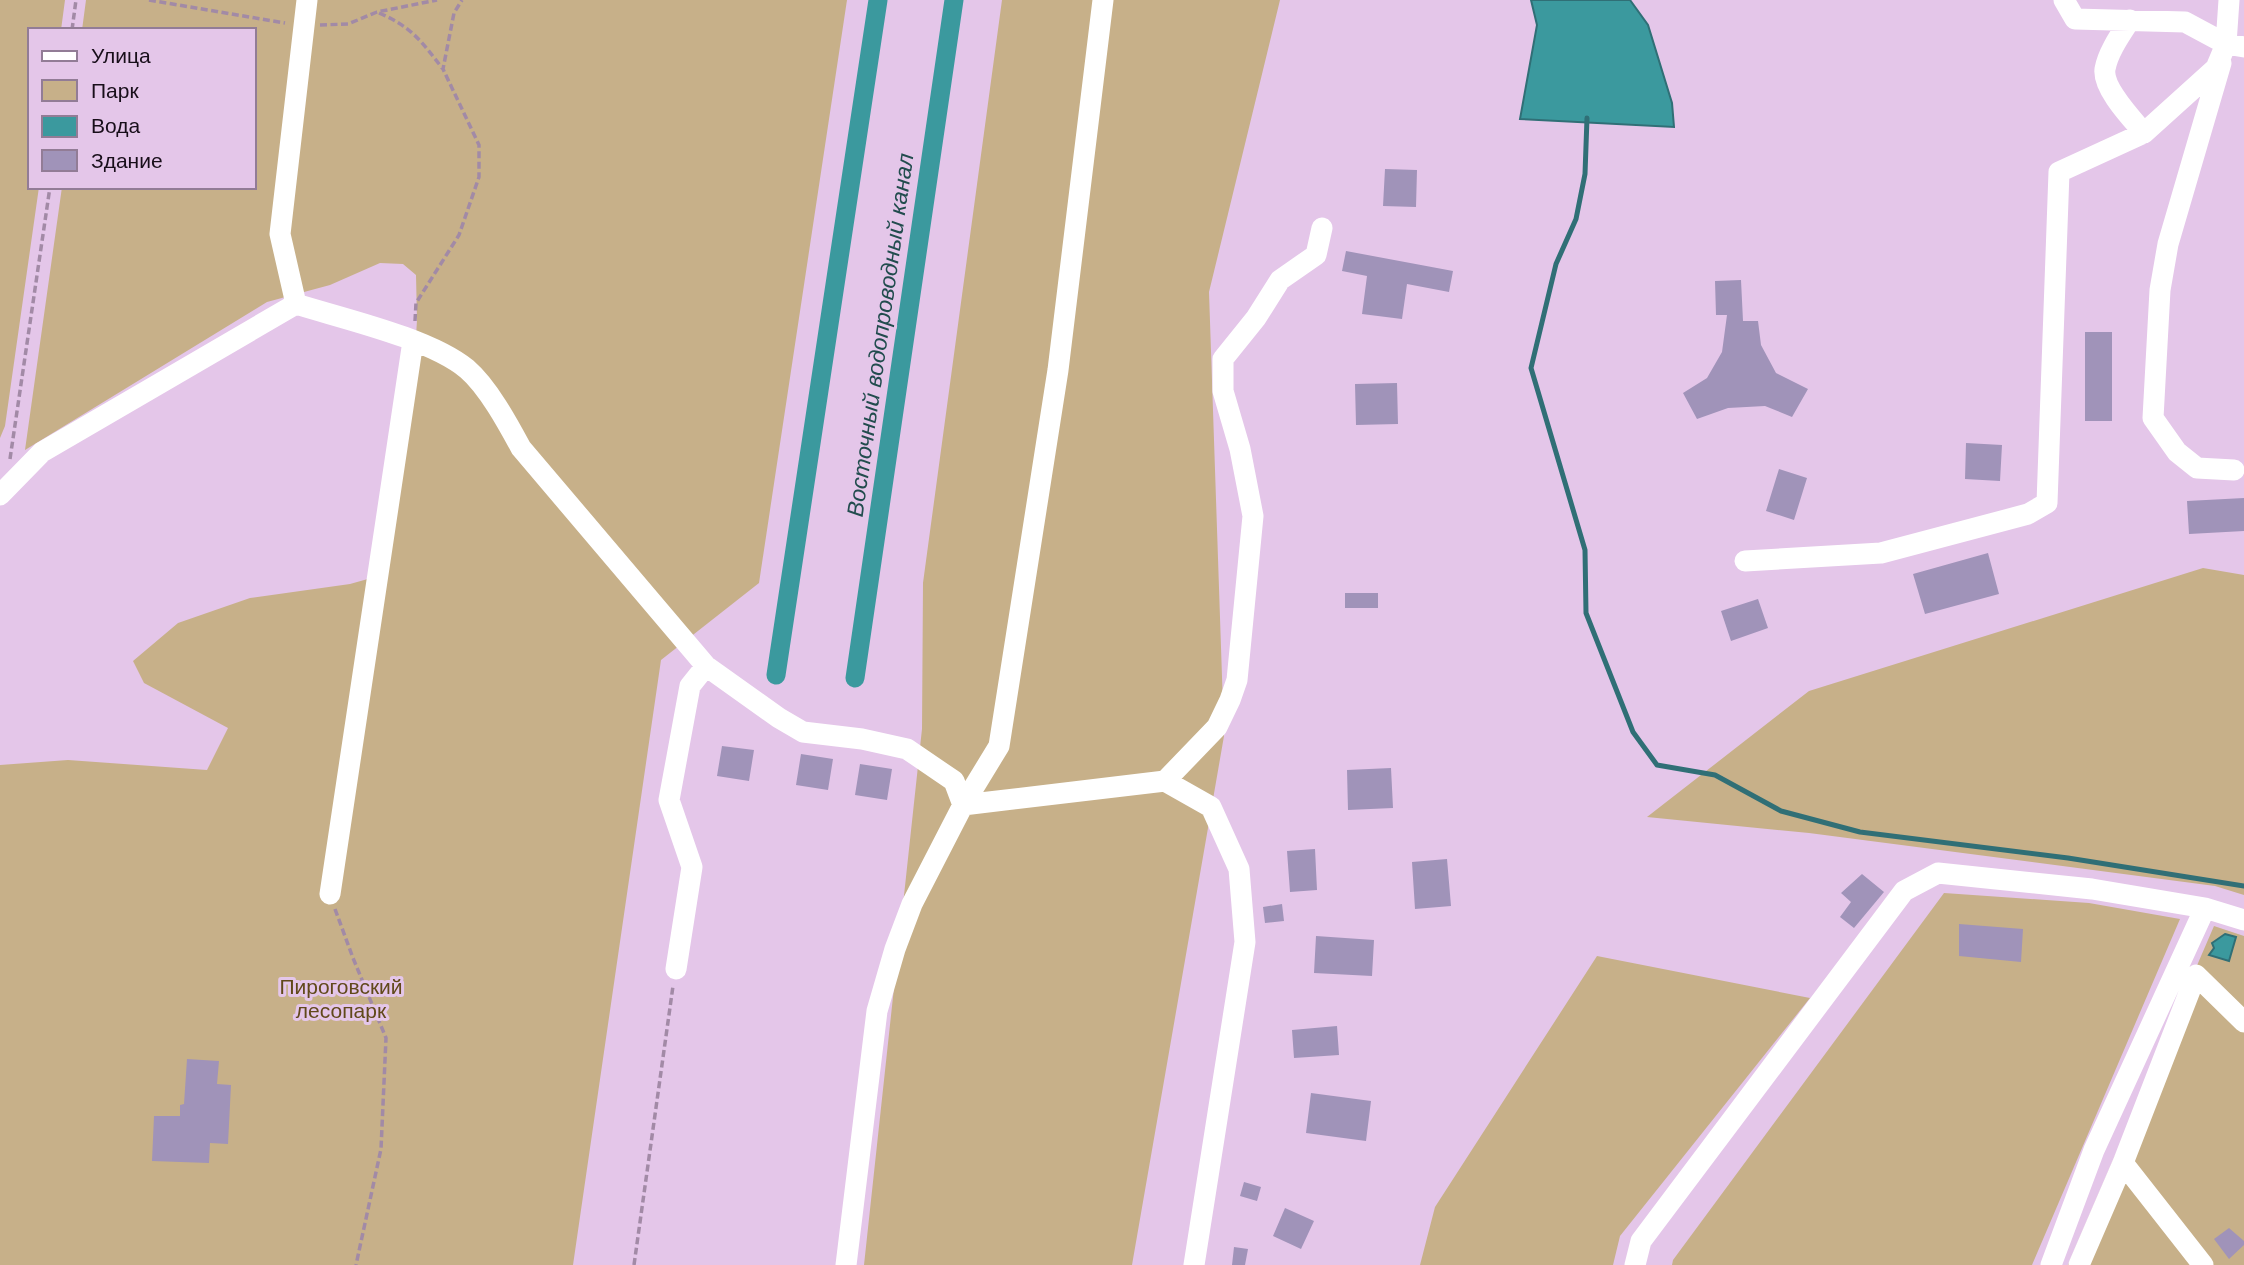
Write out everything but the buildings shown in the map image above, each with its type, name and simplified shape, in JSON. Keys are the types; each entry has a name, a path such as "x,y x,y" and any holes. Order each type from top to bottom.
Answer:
{"street":[{"path":"296,304 280,234 307,0"},
{"path":"846,1265 877,1011 895,949 912,904 963,806 999,746 1058,370 1103,0"},
{"path":"2064,0 2075,19 2185,23 2232,45"},
{"path":"2229,0 2232,45 2168,244 2160,290 2153,418 2177,453 2197,468 2234,470"},
{"path":"2130,20 2117,40 2105,70 2109,84 2123,109 2144,133"},
{"path":"1745,561 1881,552 2028,514 2047,503 2059,172 2144,133 2216,68 2232,45"},
{"path":"1165,781 1217,727 1237,680 1254,516 1240,449 1223,391 1223,359 1256,318 1280,280 1316,255 1322,228"},
{"path":"0,495 42,452 296,304 413,341 441,352 468,370 500,410 522,448 706,666 803,732 862,739 907,749 954,781 963,806"},
{"path":"330,894 413,341"},
{"path":"676,969 692,867 669,800 690,686 706,666"},
{"path":"963,806 1165,781 1211,807 1238,869 1245,942 1194,1265"},
{"path":"1635,1265 1641,1241 1904,891 1938,873 2092,889 2205,908 2244,920"},
{"path":"2051,1265 2094,1150 2205,908"},
{"path":"2079,1265 2123,1163 2196,975 2244,1021"},
{"path":"2123,1163 2203,1265"}],"path":[{"path":"72,28 76,0"},
{"path":"149,0 304,26 348,24 377,12 437,0"},
{"path":"443,69 454,13 462,0"},
{"path":"377,12 400,22 417,36 443,69 479,145 479,177 459,236 416,303 413,341"},
{"path":"9,464 50,189"},
{"path":"330,894 386,1038 381,1149 356,1265"},
{"path":"634,1265 676,969"}],"green space":[{"path":"0,0 65,0 61,28 28,28 28,189 39,189 5,426 0,438"},
{"name":"Пироговский лесопарк","path":"86,0 847,0 759,583 661,660 573,1265 0,1265 0,765 68,760 207,770 228,728 144,683 133,661 178,623 250,598 350,584 382,575 413,386 417,320 416,275 403,264 380,263 330,285 267,302 25,450 62,189 256,189 256,28 82,28"},
{"path":"1002,0 1280,0 1209,292 1224,736 1132,1265 864,1265 922,729 923,583"},
{"path":"2203,568 2244,575 2244,895 2215,886 1809,833 1647,817 1809,691"},
{"path":"1944,893 2089,903 2180,919 2032,1265 1672,1265 1673,1260"},
{"path":"2214,926 2244,936 2244,1265 2068,1265"},
{"path":"1597,956 1810,998 1620,1236 1613,1265 1420,1265 1435,1207"}],"water":[{"path":"1531,0 1630,0 1648,25 1672,103 1674,127 1520,119 1537,25"},
{"path":"2225,934 2236,937 2229,961 2209,955 2214,948 2212,943"}],"waterway":[{"name":"Восточный водопроводный канал","path":"776,675 878,0"},
{"name":"Восточный водопроводный канал","path":"855,678 954,0"},
{"path":"1587,118 1585,174 1576,219 1556,264 1531,368 1585,550 1586,613 1633,732 1657,765 1715,775 1781,811 1860,832 2068,858 2244,886"}]}
